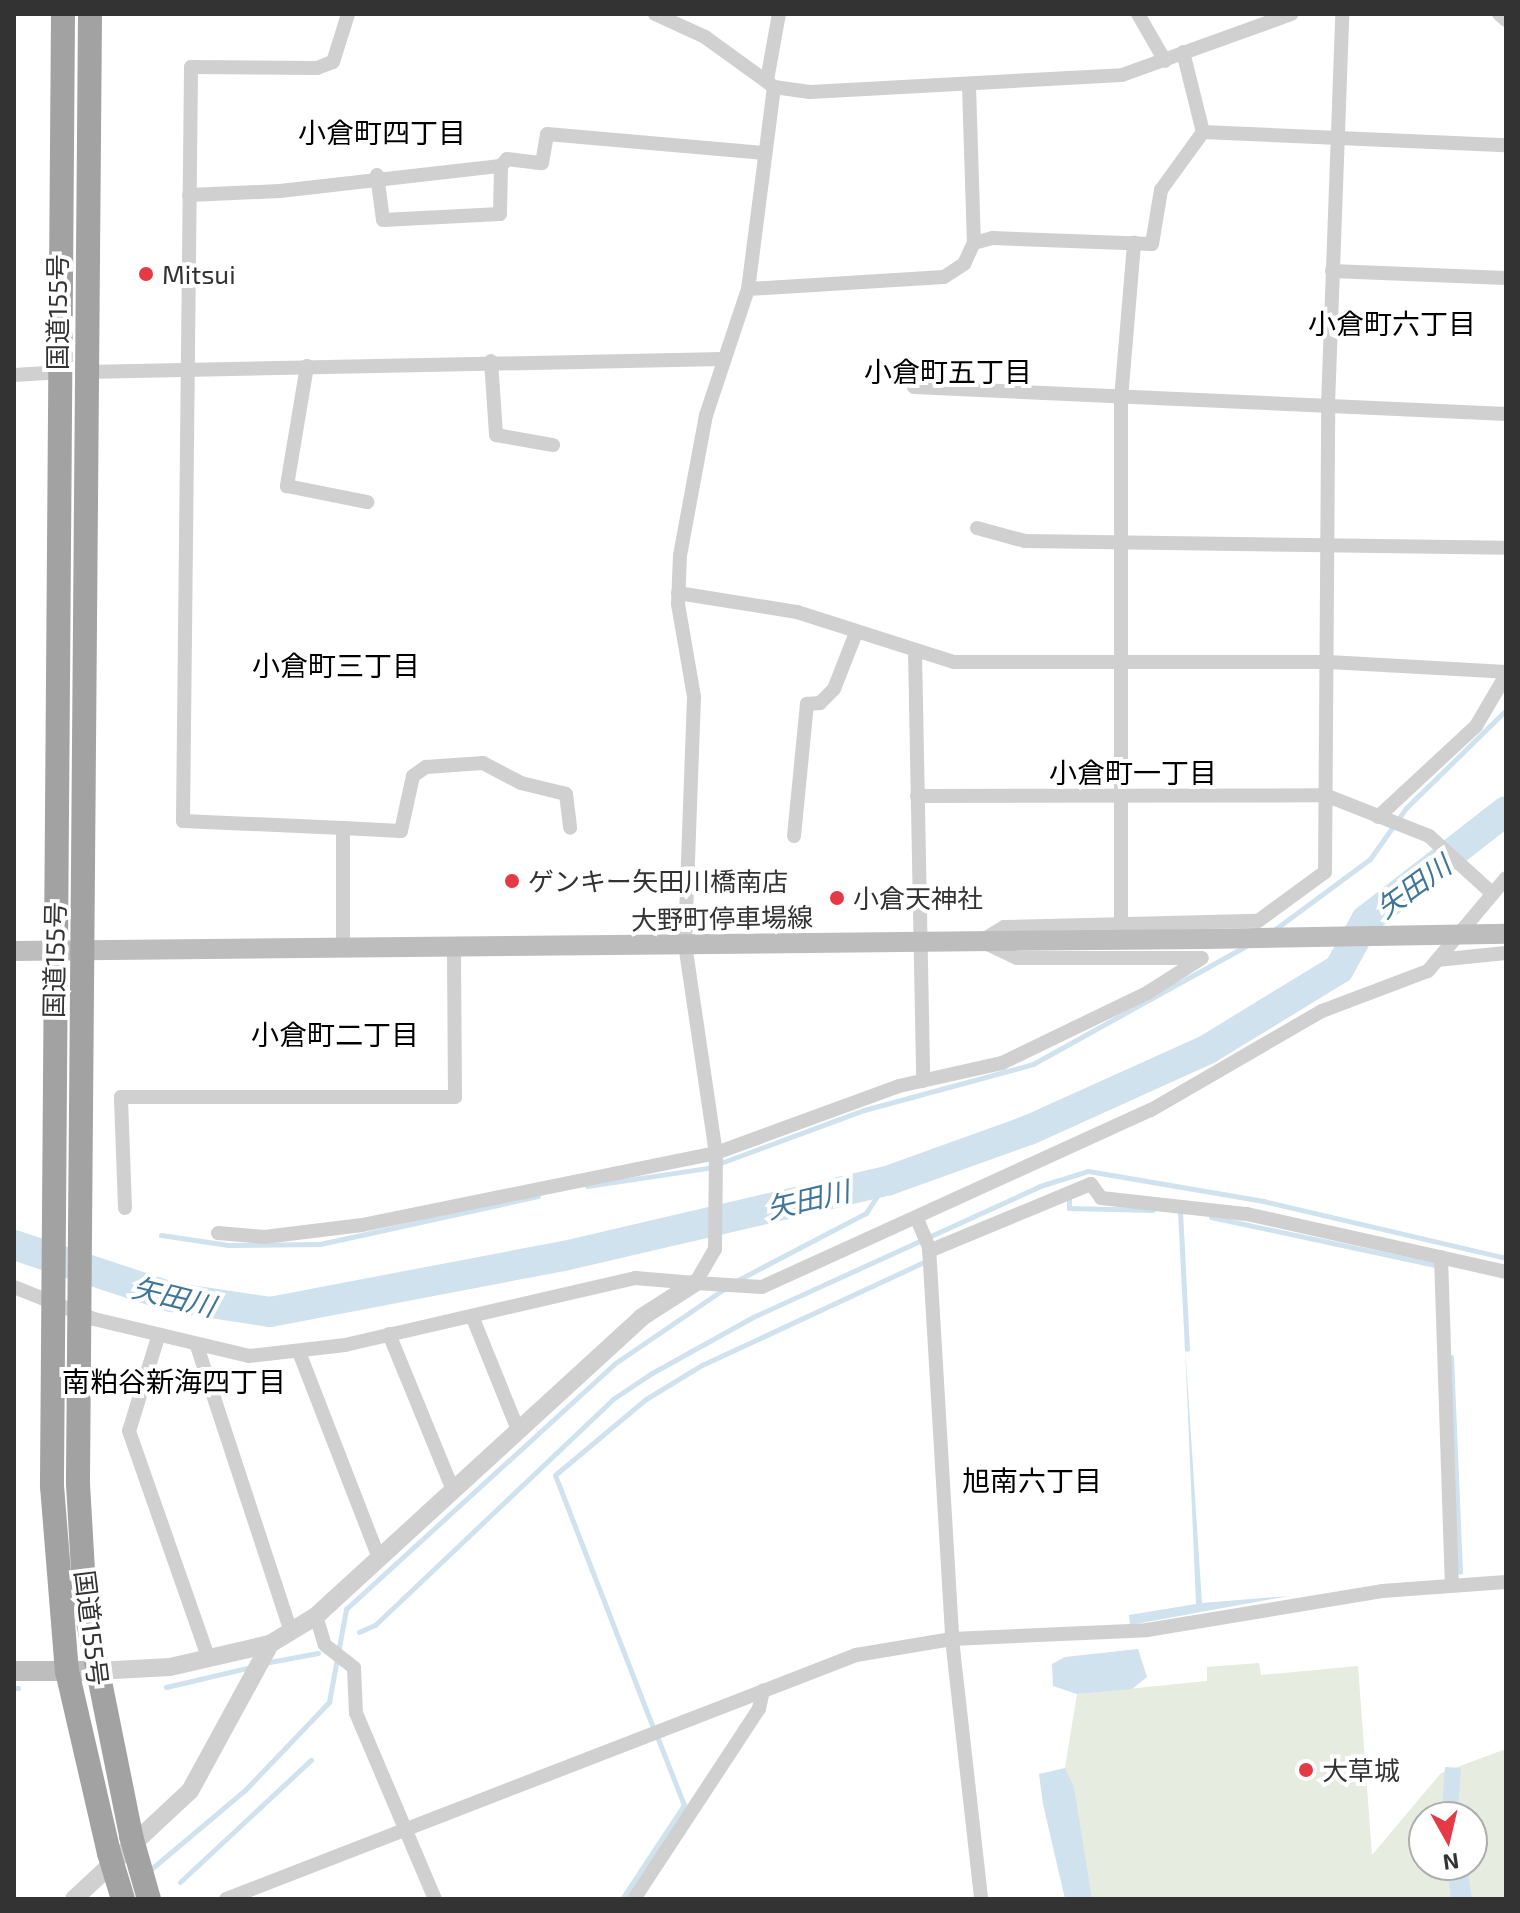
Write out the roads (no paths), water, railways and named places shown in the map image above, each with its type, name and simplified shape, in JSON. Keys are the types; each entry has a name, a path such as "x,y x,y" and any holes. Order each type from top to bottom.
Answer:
{"highway":[{"name":"国道155号","path":"63,14 74,372 82,950 78,1306 81,1554 96,1671 131,1836 149,1899"},
{"name":"国道155号","path":"90,14 54,951 53,1536 67,1671 109,1853 123,1899"}],"main road":[{"name":"大野町停車場線","path":"14,951 920,944 1506,934"},
{"path":"14,1671 96,1671"}],"street":[{"path":"348,14 333,62 317,68 191,67 183,821 401,831 413,776 426,767 483,763 521,783 566,794 570,828"},
{"path":"655,14 770,83 810,92 1098,78 1165,61 1291,14"},
{"path":"96,1671 209,1659 270,1644 316,1616 642,1317 695,1283 715,1249 715,1156 685,944 694,697 678,593 688,502 723,359 748,289 779,14"},
{"path":"1138,14 1165,61"},
{"path":"981,942 1004,927 1121,928 1258,921 1325,872 1329,662 1328,405 1342,14"},
{"path":"1499,14 1506,20"},
{"path":"974,243 1152,244 1161,190 1203,132 1183,52"},
{"path":"748,289 944,277 964,264 974,243 969,86"},
{"path":"1203,132 1506,145"},
{"path":"377,175 383,220 500,214 501,166 507,159 542,163 547,134 765,153"},
{"path":"189,195 280,191 377,175 501,166"},
{"path":"1121,928 1124,541 1121,399 1134,243"},
{"path":"1332,271 1506,278"},
{"path":"14,375 491,361 723,359"},
{"path":"491,361 496,435 553,445"},
{"path":"307,366 287,486 367,502"},
{"path":"914,387 1121,399 1506,414"},
{"path":"977,528 1025,541 1506,548"},
{"path":"678,593 761,604 954,662 1329,662 1506,674 1476,726 1378,817"},
{"path":"794,836 807,704 820,703 834,689 856,633"},
{"path":"915,651 923,1081"},
{"path":"917,796 1325,795 1444,845 1494,892"},
{"path":"343,828 343,950"},
{"path":"14,1287 78,1306 158,1337 249,1356 299,1352 389,1334 635,1278 762,1287 919,1224 1151,1110 1322,1011 1428,971 1506,878"},
{"path":"218,1233 264,1237 362,1225 715,1156 923,1081 1002,1063 1147,993 1202,958 1017,958 981,942"},
{"path":"125,1208 121,1097 455,1097 454,948"},
{"path":"1437,960 1506,953"},
{"path":"929,1249 1091,1184 1101,1198 1247,1214 1506,1272"},
{"path":"919,1224 929,1249 952,1639 981,1899"},
{"path":"1441,1257 1452,1586"},
{"path":"472,1316 518,1430"},
{"path":"389,1334 453,1490"},
{"path":"158,1337 129,1431 209,1659"},
{"path":"197,1346 291,1632"},
{"path":"299,1352 379,1558"},
{"path":"226,1899 856,1655 952,1639 1147,1630 1452,1586 1506,1582"},
{"path":"316,1616 325,1645 354,1668 356,1713 435,1899"},
{"path":"74,1899 190,1791 270,1644"},
{"path":"634,1899 759,1709 763,1690"}],"water":[{"path":"1185,1345 1202,1603 1289,1596 1130,1625 1129,1615 1196,1604"},
{"path":"1138,1649 1147,1677 1132,1689 1077,1694 1053,1686 1052,1664 1065,1657"},
{"path":"1445,1767 1461,1768 1459,1801 1443,1801"},
{"path":"1065,1768 1074,1788 1092,1899 1065,1899 1043,1804 1039,1774"},
{"path":"1449,1881 1469,1881 1472,1899 1451,1899"}],"waterway":[{"path":"1274,930 1370,859 1406,808 1506,710"},
{"name":"矢田川","path":"14,1245 171,1297 270,1312 564,1256 887,1181 1029,1130 1208,1049 1339,969 1366,920 1506,811"},
{"path":"587,1186 707,1168 864,1110 1033,1064 1248,945"},
{"path":"359,1632 375,1625 613,1399 652,1373 753,1317 1040,1186 1088,1171 1263,1201 1506,1258"},
{"path":"736,1281 866,1213 887,1181"},
{"path":"161,1235 228,1245 320,1244 538,1196"},
{"path":"1069,1199 1069,1208 1153,1210"},
{"path":"1180,1211 1187,1349"},
{"path":"1211,1217 1440,1266"},
{"path":"652,1725 555,1475 646,1399 702,1365 926,1261"},
{"path":"150,1870 245,1790 329,1702 346,1609 614,1364 724,1289"},
{"path":"1451,1357 1460,1572"},
{"path":"264,1663 318,1653"},
{"path":"166,1687 251,1667"},
{"path":"622,1899 684,1805 658,1739"},
{"path":"180,1882 311,1760"}],"place":[{"name":"Mitsui","path":"146,274"},
{"name":"ゲンキー矢田川橋南店","path":"512,881"},
{"name":"小倉天神社","path":"837,898"},
{"name":"大草城","path":"1306,1770"}],"district":[{"name":"小倉町四丁目","path":"382,132"},
{"name":"小倉町六丁目","path":"1392,323"},
{"name":"小倉町五丁目","path":"948,371"},
{"name":"小倉町三丁目","path":"336,665"},
{"name":"小倉町一丁目","path":"1133,772"},
{"name":"小倉町二丁目","path":"335,1034"},
{"name":"南粕谷新海四丁目","path":"174,1381"},
{"name":"旭南六丁目","path":"1032,1480"}]}
